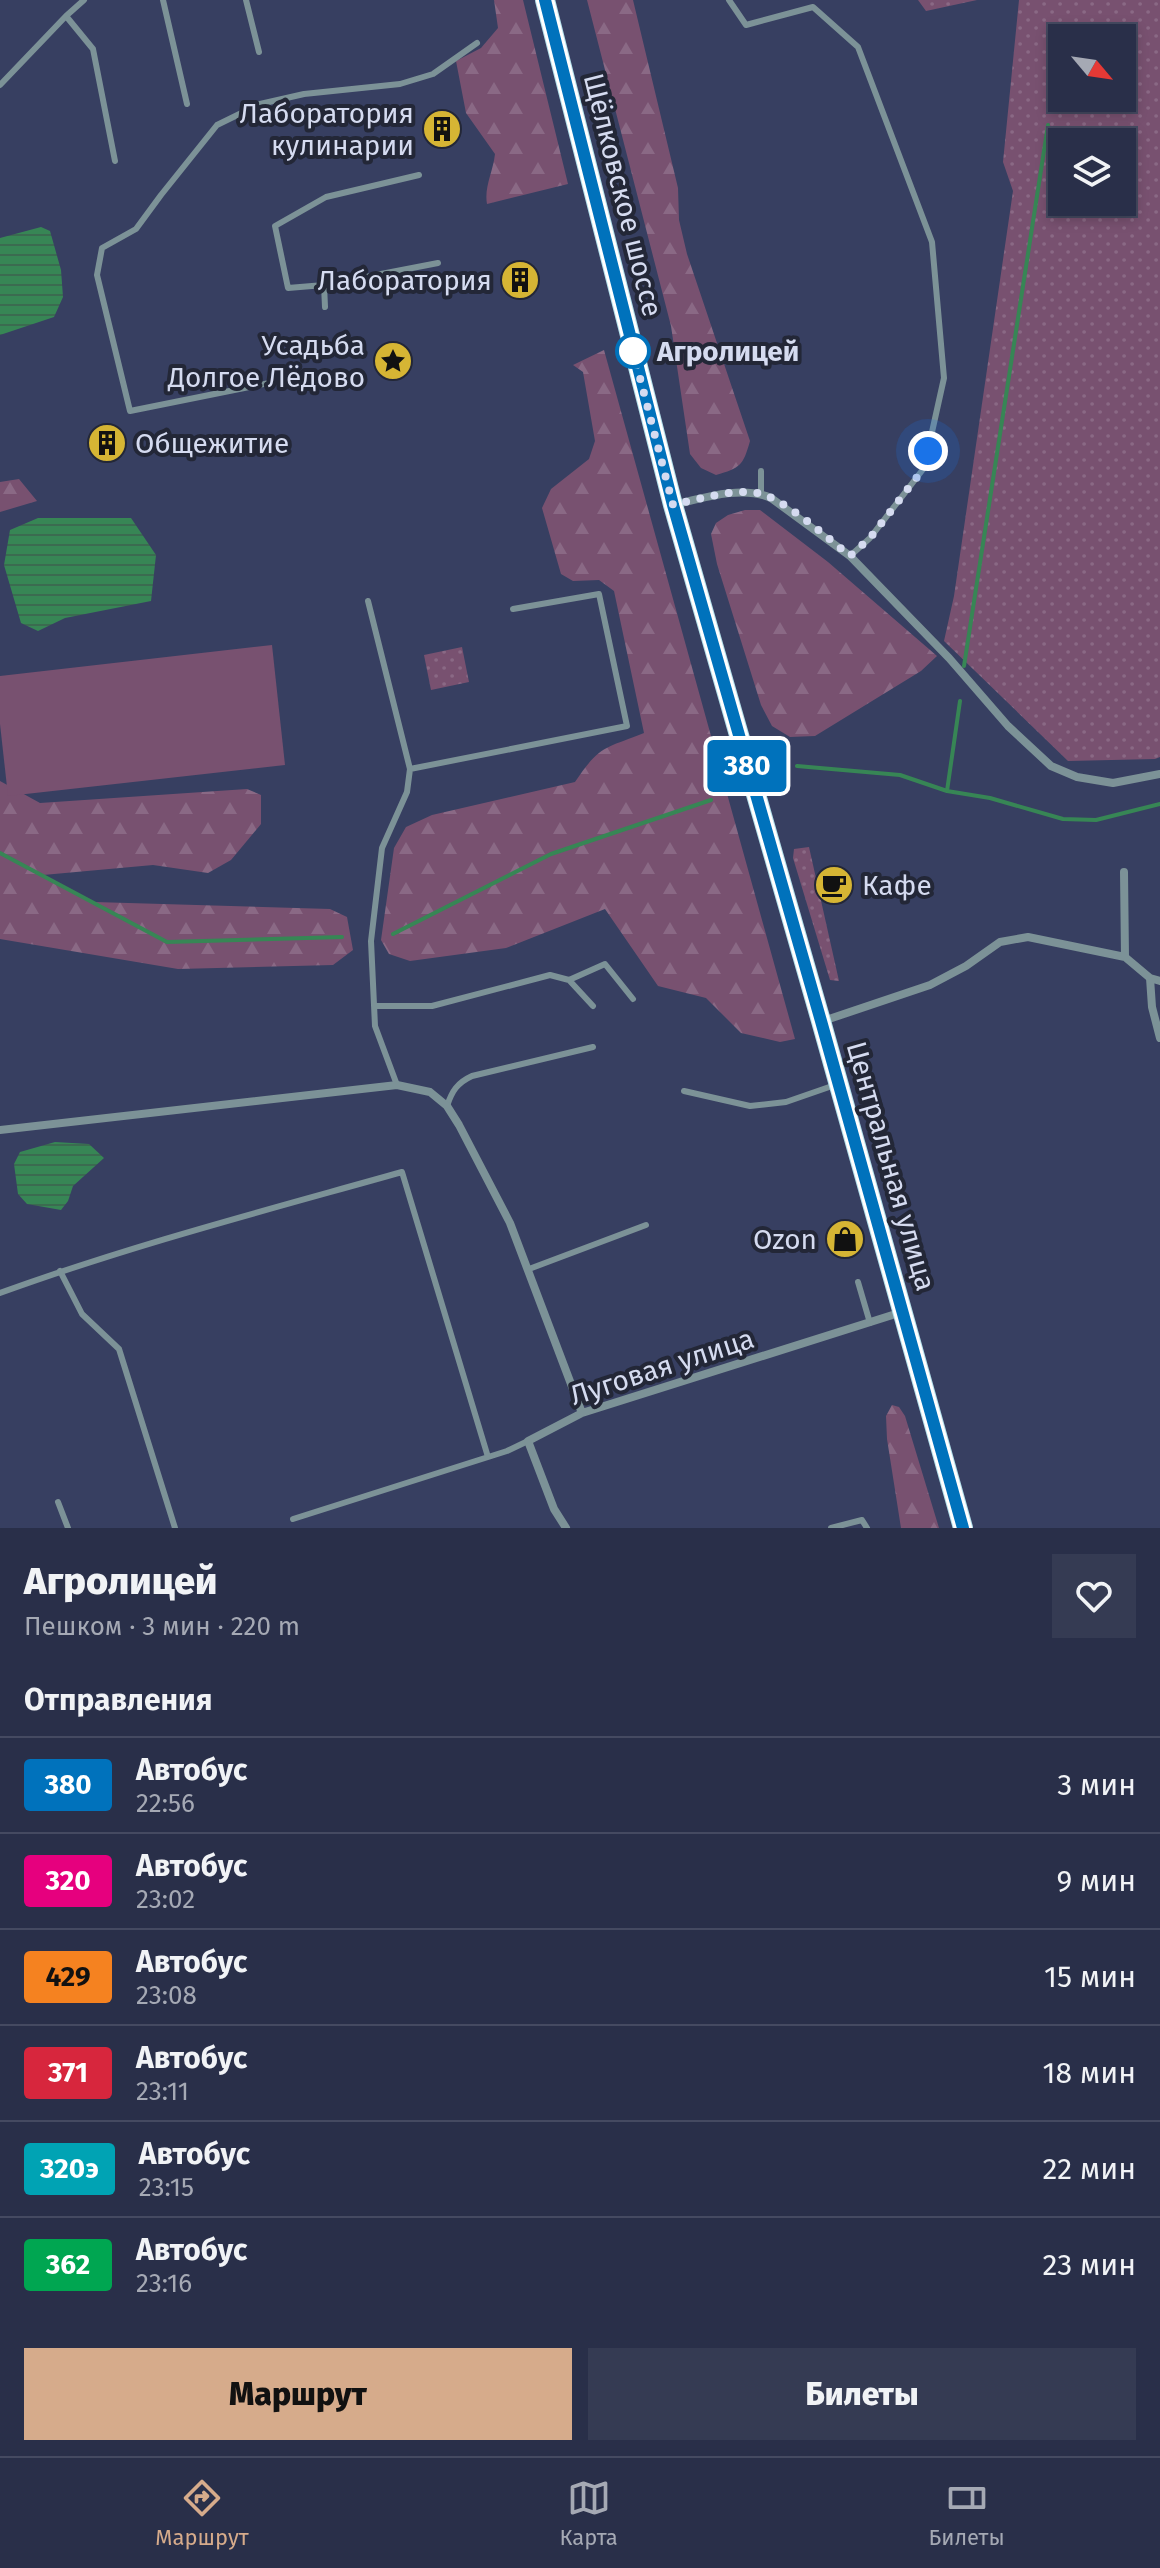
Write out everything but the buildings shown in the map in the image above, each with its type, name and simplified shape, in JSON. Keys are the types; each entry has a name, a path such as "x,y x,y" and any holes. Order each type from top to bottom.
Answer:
{"main road":[{"name":"Щёлковское шоссе","path":"545,0 673,505 762,820"},
{"name":"Центральная улица","path":"762,820 963,1528"}],"street":[{"path":"673,505 744,492 761,494 787,508 850,556 949,658 1008,726 1051,766 1077,777 1113,783 1160,774"},
{"path":"1124,872 1125,957"},
{"path":"821,1021 930,985 966,966 1000,942 1028,937 1125,957 1150,978 1160,981"},
{"path":"1150,978 1152,1007 1160,1038"},
{"path":"0,1130 397,1085 430,1092 447,1106 459,1125 510,1223 582,1413"},
{"name":"Луговая улица","path":"528,1441 582,1413 903,1311"},
{"path":"528,1441 554,1509 566,1528"}],"lane":[{"path":"0,85 84,0"},
{"path":"163,0 187,104"},
{"path":"246,0 259,52"},
{"path":"729,0 746,25 813,7 858,47 932,242 944,378 924,468 870,538 850,556"},
{"path":"66,16 93,49 115,161"},
{"path":"279,381 130,411 97,275 102,248 136,229 217,125 260,104 304,94 400,84 433,74 477,43"},
{"path":"419,175 326,197 275,226 288,288 324,285 438,263"},
{"path":"324,285 325,307"},
{"path":"761,471 761,494"},
{"path":"410,769 627,726 599,594 513,609"},
{"path":"368,601 410,769 407,792 382,848 371,941 375,1026 397,1085"},
{"path":"569,980 605,964 633,999"},
{"path":"374,1006 432,1006 550,975 569,980 593,1006"},
{"path":"447,1106 460,1082 472,1076 593,1047"},
{"path":"684,1091 750,1106 786,1102 839,1084"},
{"path":"0,1293 203,1227 402,1172 488,1457"},
{"path":"529,1269 646,1225"},
{"path":"60,1271 82,1314 119,1349 175,1528"},
{"path":"858,1282 870,1323"},
{"path":"293,1519 488,1457 528,1441"},
{"path":"58,1502 68,1528"},
{"path":"831,1528 862,1520 867,1528"}],"green space":[{"path":"494,0 523,0 568,184 487,204 495,154 466,113 456,61 481,48 498,28"},
{"path":"587,0 633,0 678,188 679,220 687,254 750,441 739,465 716,475 701,468 690,454 671,326"},
{"path":"918,0 977,0 926,11"},
{"path":"1019,0 1160,0 1160,757 1155,759 1068,761 944,641 954,596 1013,191 1003,162"},
{"path":"604,350 795,1039 780,1042 741,1033 706,998 658,986 605,909 506,948 410,961 389,954 381,940 394,848 406,827 432,815 575,782 597,754 644,733 614,591 599,580 573,581 561,574 542,508 551,489 589,459 595,441 583,372 573,365"},
{"path":"19,479 37,501 0,512 0,482"},
{"path":"745,510 760,510 828,562 937,656 921,671 815,736 790,737 772,726 761,705 717,564 711,534 716,523"},
{"path":"272,645 285,765 8,796 0,724 0,676"},
{"path":"462,647 469,682 431,690 424,655"},
{"path":"0,781 40,803 247,789 261,795 261,824 231,860 208,873 153,865 43,875 94,902 330,909 347,917 353,950 333,965 178,969 0,939"},
{"path":"809,847 839,981 830,980 793,858 794,849"},
{"path":"892,1405 899,1407 905,1416 939,1528 901,1528 887,1439 886,1416"}],"shaded area":[{"path":"41,227 50,231 61,270 63,297 54,317 0,335 0,238"},
{"path":"38,518 131,518 156,555 151,601 65,618 38,631 21,623 4,565 10,530"},
{"path":"55,1142 89,1144 104,1158 73,1186 61,1210 27,1204 18,1194 14,1164 20,1152"}],"waterway":[{"path":"964,666 1048,125"},
{"path":"947,791 960,701"},
{"path":"797,766 900,775 947,791 990,798 1063,819 1096,820 1160,804"},
{"path":"393,934 551,854 711,800"},
{"path":"0,853 167,942 342,937"}],"bus line":[{"name":"380","path":"545,0 673,505 963,1528"}],"place":[{"name":"Лаборатория кулинарии","path":"442,129"},
{"name":"Лаборатория","path":"520,280"},
{"name":"Агролицей","path":"633,351"},
{"name":"Усадьба Долгое Лёдово","path":"393,361"},
{"name":"Общежитие","path":"107,443"},
{"name":"Кафе","path":"834,885"},
{"name":"Ozon","path":"845,1239"}],"route":[{"path":"633,351 673,505 744,492 761,494 787,508 850,556 870,538 924,468 928,451"}]}
